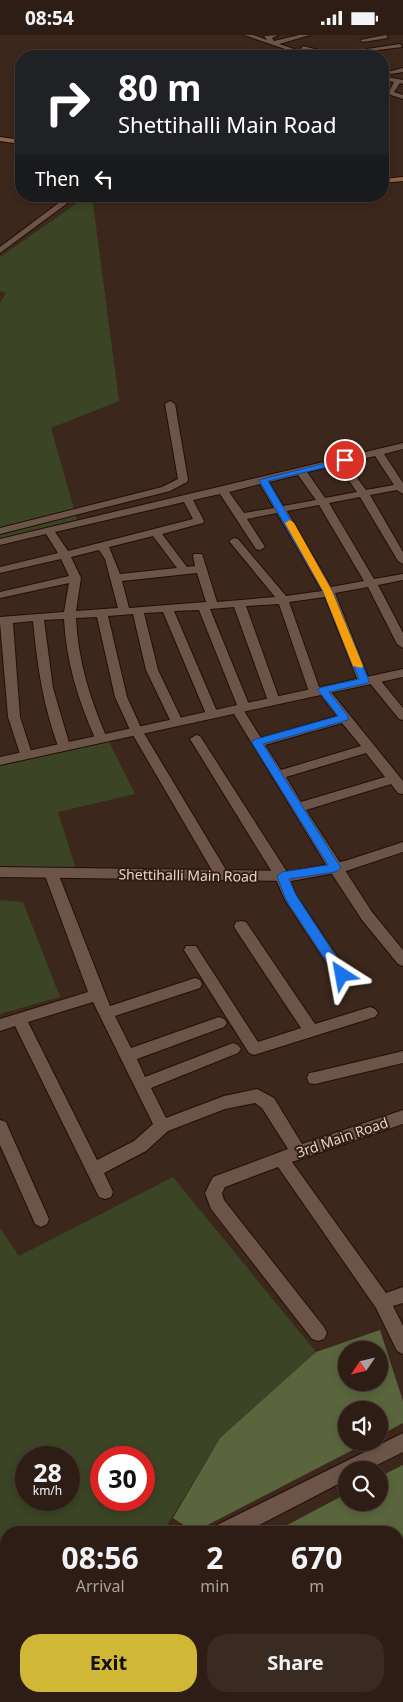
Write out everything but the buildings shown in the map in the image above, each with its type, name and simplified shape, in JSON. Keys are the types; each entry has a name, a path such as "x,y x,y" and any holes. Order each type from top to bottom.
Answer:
{"main road":[{"path":"0,139 15,141"},
{"path":"389,180 403,179"}],"street":[{"path":"247,35 293,50"},
{"path":"270,43 272,40 266,37 275,35"},
{"path":"270,43 307,35"},
{"path":"363,40 385,36 401,47"},
{"path":"281,42 312,50"},
{"path":"370,49 401,47"},
{"path":"391,72 403,71"},
{"path":"401,82 390,93 403,97"},
{"path":"0,251 65,202"},
{"path":"0,531 166,489 183,480 170,404"},
{"path":"0,542 48,529 187,499 403,445"},
{"path":"241,517 402,487 378,452"},
{"path":"340,461 362,493 403,561"},
{"path":"301,471 323,501 372,583 403,644"},
{"path":"263,480 282,509 328,592 369,680 403,716"},
{"path":"223,490 260,547"},
{"path":"0,571 199,521 187,499"},
{"path":"48,529 65,555 75,578 70,615 73,645 86,705 101,738"},
{"path":"155,532 184,571"},
{"path":"234,541 283,600 319,691 344,718 403,791"},
{"path":"103,546 110,559 125,612"},
{"path":"198,556 208,606 241,708 257,743 367,916 403,960"},
{"path":"116,578 201,569"},
{"path":"26,754 14,717 3,620 283,600 403,577"},
{"path":"0,595 75,578"},
{"path":"239,604 274,701"},
{"path":"167,609 212,714"},
{"path":"138,611 152,670 177,721"},
{"path":"102,614 121,697 136,730 222,875"},
{"path":"38,618 46,683 53,718 64,746"},
{"path":"0,761 403,673"},
{"path":"257,743 344,718"},
{"path":"196,739 282,876 290,897 342,975"},
{"path":"278,775 368,749"},
{"path":"299,807 393,779"},
{"name":"Shettihalli Main Road","path":"0,872 282,876 335,868 403,847"},
{"path":"51,873 97,995 162,1126"},
{"path":"241,927 311,1031"},
{"path":"191,950 254,1049 370,1013"},
{"path":"107,1013 194,984"},
{"path":"0,1025 97,995"},
{"path":"19,1019 105,1192"},
{"path":"127,1056 219,1023"},
{"path":"142,1085 233,1049"},
{"path":"315,1078 403,1057"},
{"path":"94,1170 140,1146 162,1126 224,1103 257,1096 268,1103 298,1153"},
{"name":"3rd Main Road","path":"318,1333 217,1203 213,1193 219,1182 403,1117"},
{"path":"0,1127 41,1219"},
{"path":"281,1159 382,1302 403,1345"},
{"path":"382,1302 403,1295"},
{"path":"365,1461 403,1442"},
{"path":"236,1526 338,1475"}],"green space":[{"path":"78,202 93,202 119,401 51,428 77,520 0,539 0,303 6,293 0,291 0,257"},
{"path":"108,740 135,794 58,812 76,869 0,867 0,766"},
{"path":"0,900 23,902 60,997 0,1014"},
{"path":"173,1177 316,1352 220,1438 167,1526 0,1526 0,1228 19,1256"},
{"path":"380,1330 384,1341 348,1341"},
{"path":"338,1344 338,1391 388,1391 388,1355 403,1401 403,1423 388,1431 388,1401 338,1401 338,1451 351,1451 206,1526 185,1526 173,1518 220,1438 316,1352"},
{"path":"403,1465 403,1526 285,1526 338,1498 338,1511 388,1511 388,1472"},
{"path":"403,1465 403,1526 285,1526 338,1498 338,1511 388,1511 388,1472"}],"slow traffic":[{"path":"290,523 328,591 358,666"}],"route":[{"path":"342,975 290,897 282,876 335,868 299,807 257,743 344,718 323,690 364,681 328,591 282,509 263,480 345,460"}]}
